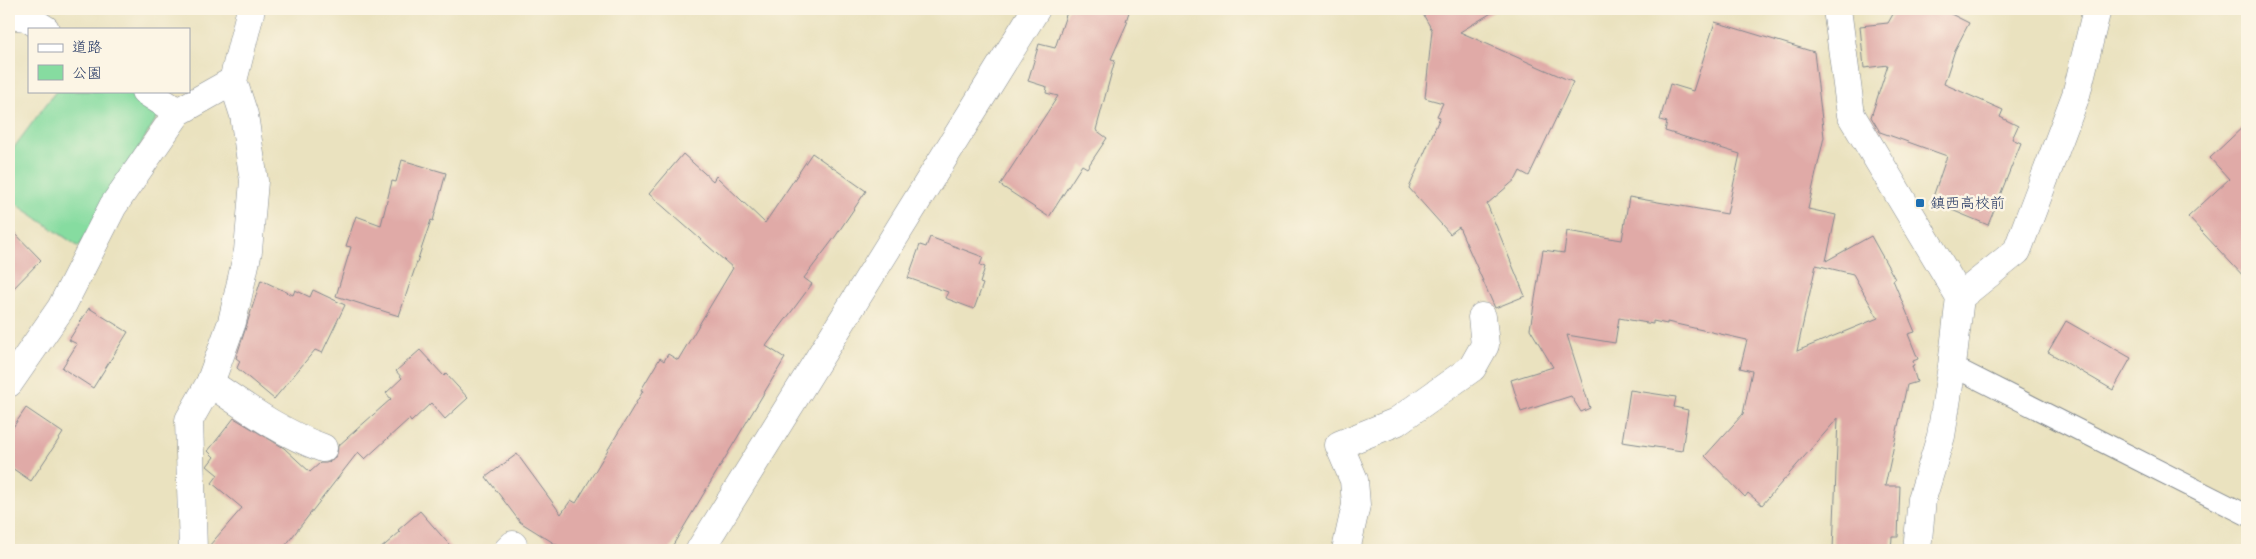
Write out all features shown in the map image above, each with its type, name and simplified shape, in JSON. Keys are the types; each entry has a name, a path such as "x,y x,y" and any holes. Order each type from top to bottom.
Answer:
{"street":[{"path":"193,550 189,420 210,383 232,322 248,251 254,181 244,115 233,81 251,9"},
{"path":"700,550 1036,9"},
{"path":"1837,9 1851,115 1960,297 1941,436 1922,499 1917,550"},
{"path":"1960,297 2017,251 2076,95 2098,9"},
{"path":"9,15 26,17 43,28"},
{"path":"9,383 60,308 113,206 178,112 233,81"},
{"path":"147,92 178,112"},
{"path":"1346,550 1356,505 1354,480 1339,445 1396,422 1472,368 1485,345 1482,317"},
{"path":"210,383 268,422 300,440 323,448"}],"lane":[{"path":"1952,366 2247,515"}],"green space":[{"path":"55,92 131,92 161,111 79,247 9,199 9,154"}],"building":[{"path":"1068,9 1130,9 1126,21 1128,21 1111,59 1115,60 1096,130 1107,138 1087,168 1082,165 1049,217 1000,185 1058,96 1046,93 1047,87 1028,81 1039,44 1055,48"},
{"path":"1420,9 1498,9 1460,32 1573,82 1529,176 1520,171 1516,179 1487,204 1525,296 1495,308 1459,227 1450,234 1409,188 1440,117 1437,116 1443,103 1425,98 1432,30"},
{"path":"1896,9 1941,9 1969,23 1955,50 1944,84 2003,110 2000,117 2018,126 2012,139 2021,143 1988,225 1947,208 1949,204 1933,197 1947,156 1880,132 1871,117 1888,65 1864,68 1860,26 1888,23"},
{"path":"1715,22 1814,52 1824,137 1808,209 1836,215 1826,261 1871,236 1895,279 1893,280 1915,332 1908,334 1918,359 1913,361 1914,365 1912,366 1917,382 1907,385 1885,486 1900,486 1898,537 1892,537 1891,550 1833,550 1838,418 1762,505 1748,493 1745,497 1705,456 1743,414 1752,371 1740,368 1747,340 1667,322 1667,324 1653,321 1653,324 1619,318 1615,343 1567,335 1590,408 1581,412 1571,396 1521,412 1511,380 1553,367 1530,329 1543,250 1564,253 1567,231 1622,240 1629,197 1727,214 1740,154 1665,131 1667,122 1660,120 1670,84 1693,91","holes":["1816,265 1853,274 1878,318 1797,351"]},
{"path":"2247,123 2247,280 2188,217 2229,179 2210,158"},
{"path":"812,153 866,191 804,278 812,284 766,346 785,358 670,550 565,550 520,522 486,477 517,454 561,514 571,500 576,503 643,391 641,390 660,358 664,361 668,354 678,360 733,268 649,194 683,154 713,181 716,176 765,223"},
{"path":"402,160 446,173 433,221 431,220 399,316 336,296 351,247 346,246 356,216 381,225 392,181 396,182"},
{"path":"9,227 41,260 9,293"},
{"path":"930,237 983,257 980,265 985,267 980,283 983,284 974,309 945,298 948,292 908,278 920,245 926,247"},
{"path":"261,280 293,295 295,290 310,297 313,290 345,305 322,353 315,350 274,399 237,368 240,361 236,358"},
{"path":"89,308 128,332 93,388 62,368 77,344 69,340"},
{"path":"2066,321 2131,358 2113,390 2048,352"},
{"path":"420,350 468,398 445,419 431,403 411,422 409,419 365,459 358,452 282,550 209,550 209,546 242,508 212,483 218,475 207,466 214,457 208,451 234,418 284,448 310,472 320,463 333,460 337,454 338,446 391,399 386,393 402,378 396,371"},
{"path":"1630,390 1676,397 1674,407 1688,410 1682,451 1622,442"},
{"path":"26,408 63,433 31,481 9,466 9,433"},
{"path":"420,511 454,550 379,550 400,532 398,530"}],"place":[{"name":"鎮西高校前","path":"1920,203"}]}
